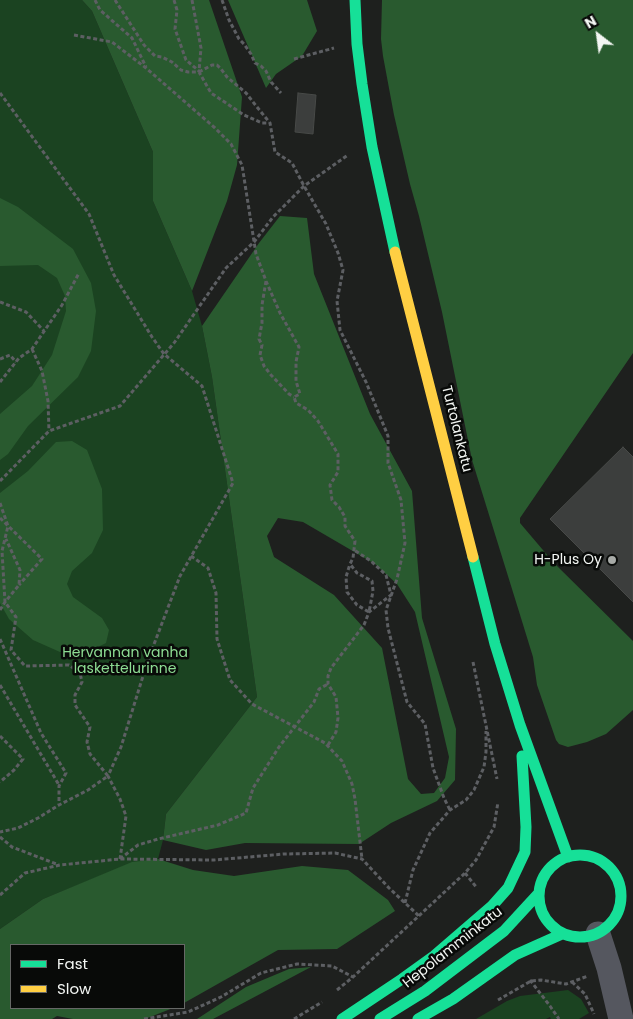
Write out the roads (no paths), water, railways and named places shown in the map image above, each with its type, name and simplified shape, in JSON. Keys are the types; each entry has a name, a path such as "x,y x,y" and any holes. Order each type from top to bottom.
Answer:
{"main road":[{"name":"Turtolankatu","path":"355,0 357,44 362,84 372,147 390,234 495,644 520,725 568,857"},
{"path":"342,1019 434,956 492,906 508,888 525,852 526,827 520,725"},
{"path":"580,855 592,857 604,862 622,878 621,906 616,917 608,927 598,934 574,938 562,934 552,927 544,917 540,906 539,893 542,882 548,871 557,862 568,857 580,855"},
{"name":"Hepolamminkatu","path":"380,1019 425,991 504,931 539,893"},
{"path":"418,1019 453,998 516,955 562,934"}],"street":[{"path":"598,934 609,968 621,1019"}],"place":[{"name":"H-Plus Oy","path":"612,560"}],"park label":[{"name":"Hervannan vanha laskettelurinne","path":"125,662"}]}
